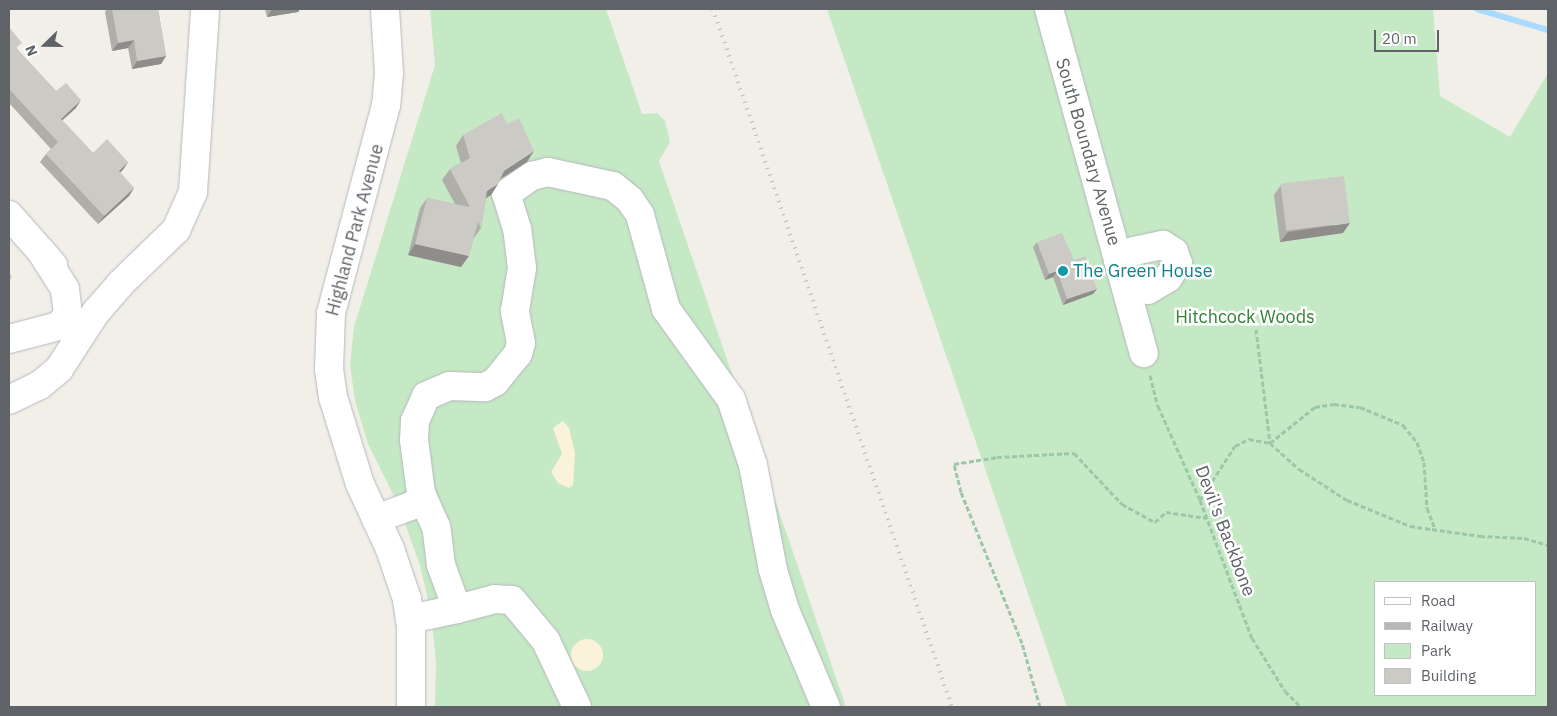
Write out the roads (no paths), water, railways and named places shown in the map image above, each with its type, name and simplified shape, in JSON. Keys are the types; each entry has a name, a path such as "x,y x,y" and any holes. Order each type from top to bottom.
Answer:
{"street":[{"path":"9,400 40,385 59,368 96,312 120,284 176,230 193,192 206,9"},
{"name":"Highland Park Avenue","path":"385,9 388,49 386,105 331,313 328,341 333,397 360,484 400,574 410,619 410,707"},
{"name":"South Boundary Avenue","path":"1049,9 1144,353"},
{"path":"457,609 441,565 436,527 424,501 414,440 419,406 436,390 449,386 485,387 495,382 518,354 521,344 515,311 522,268 517,229 506,194 532,176 548,172 613,186 630,200 640,215 666,309 675,324 731,398 753,465 773,570 785,610 826,707"},
{"path":"9,215 96,312"},
{"path":"1118,260 1134,252 1163,245 1174,252 1178,263 1168,278 1148,290 1127,286"},
{"path":"9,339 59,326 68,314 65,289 41,251"},
{"path":"376,519 424,501"},
{"path":"410,619 495,599 512,600 546,641 577,707"}],"waterway":[{"path":"1477,9 1548,30"}],"railway":[{"path":"713,9 952,707"}],"place":[{"name":"The Green House","path":"1063,271"}],"park label":[{"name":"Hitchcock Woods","path":"1245,317"}]}
